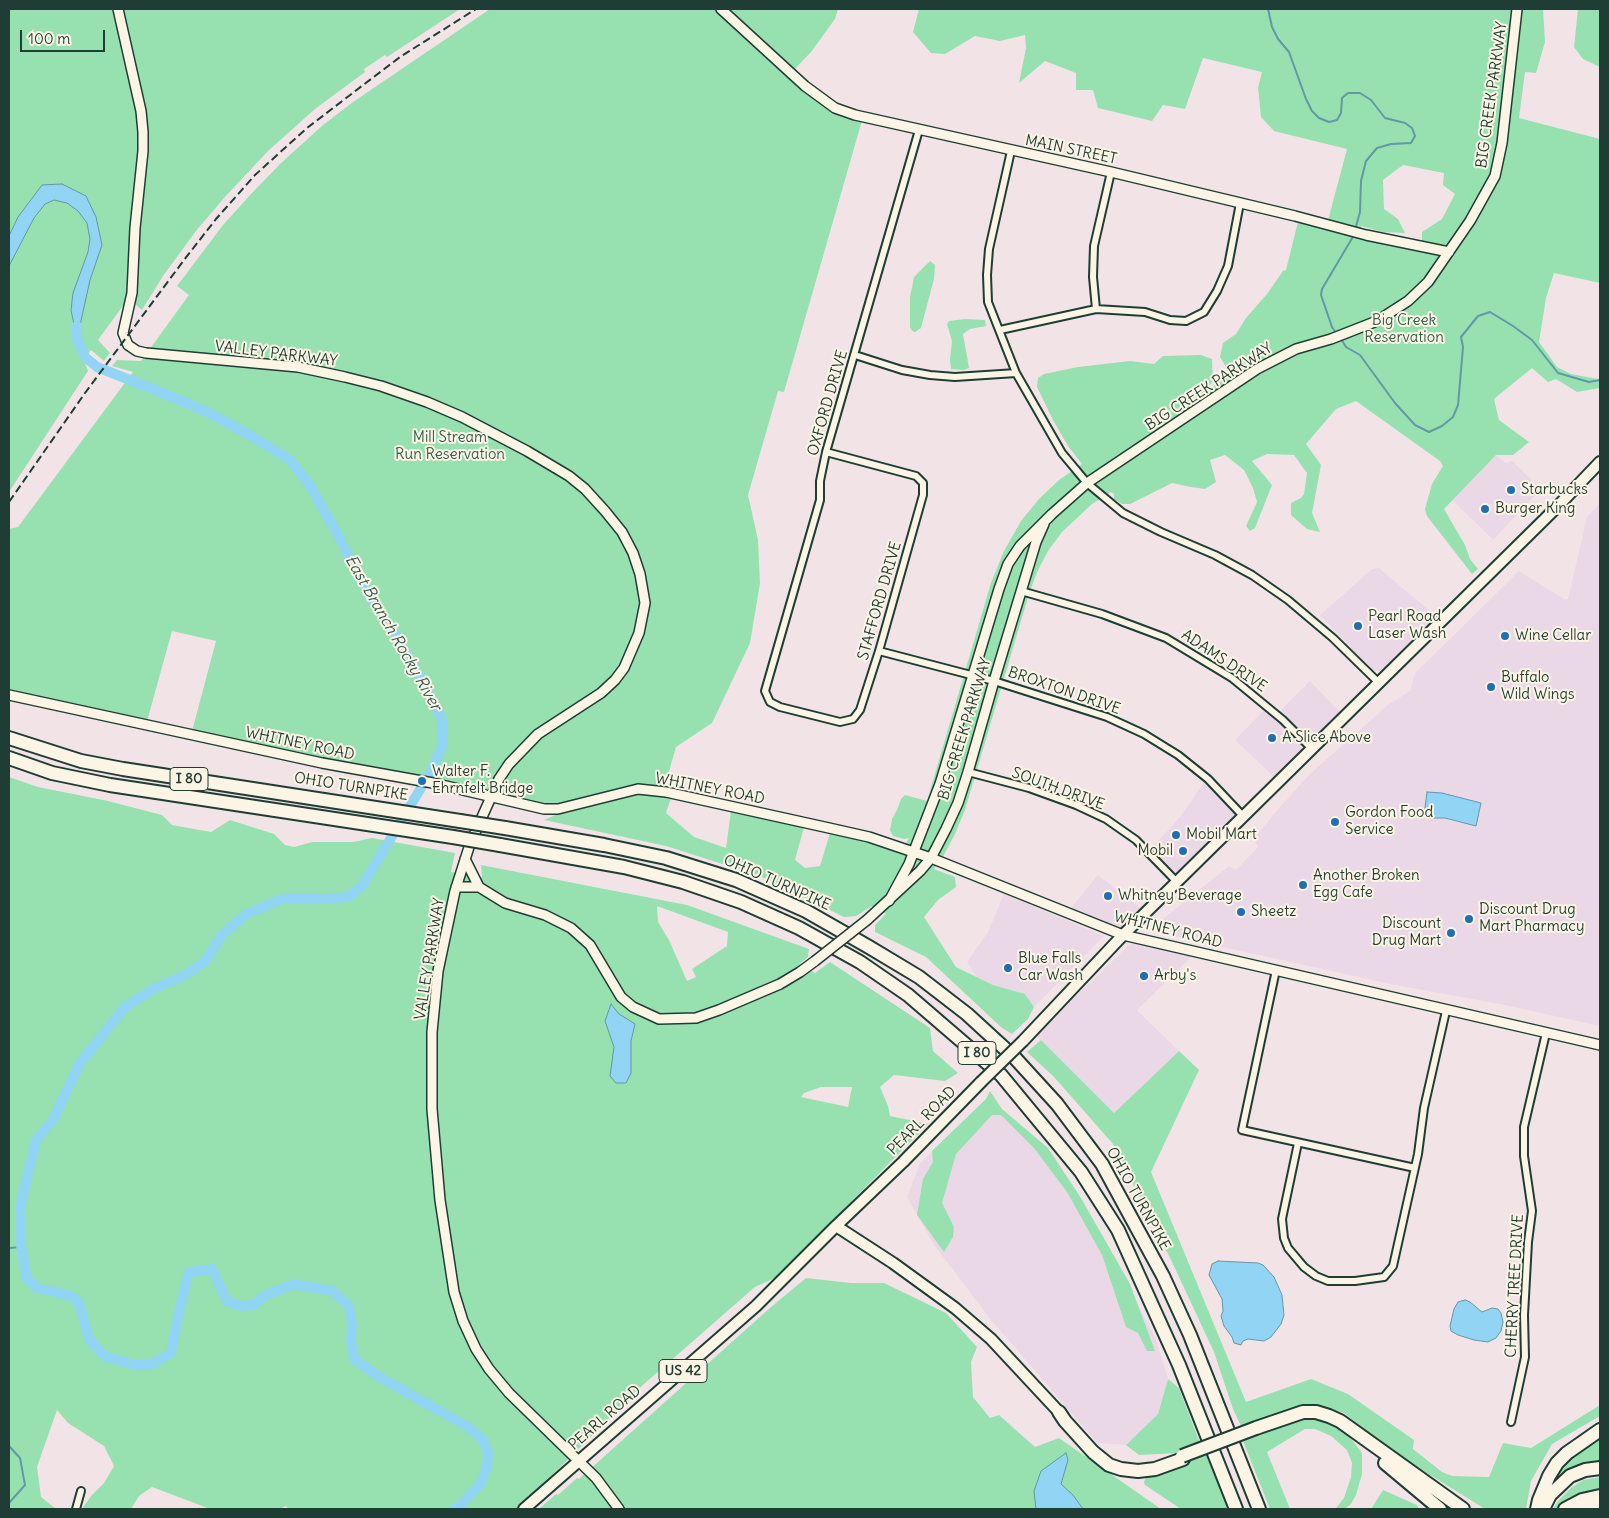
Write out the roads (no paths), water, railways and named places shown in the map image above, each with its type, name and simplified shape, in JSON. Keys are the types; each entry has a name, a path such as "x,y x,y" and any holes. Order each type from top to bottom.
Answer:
{"highway":[{"name":"OHIO TURNPIKE","path":"9,738 81,761 122,769 460,820 604,845 666,858 736,880 806,911 919,977 967,1014 1015,1058 1057,1104 1102,1164 1163,1276 1190,1335 1259,1509"},
{"name":"I 80","path":"9,758 52,773 110,785 362,825 453,837 624,867 683,882 741,902 799,928 860,962 900,990 1001,1074 1081,1172 1118,1230 1179,1365 1236,1509"},
{"path":"1058,1412 1093,1452 1110,1465 1121,1469 1138,1471 1156,1469 1303,1412 1316,1412 1340,1421 1462,1509"},
{"path":"1257,1430 1295,1418 1308,1416 1320,1417 1333,1422 1440,1509"},
{"path":"1537,1509 1549,1476 1557,1463 1567,1453 1600,1430"},
{"path":"1543,1509 1550,1495 1570,1476 1585,1470 1600,1468"},
{"path":"1549,1509 1558,1495 1567,1486 1577,1479 1600,1473"},
{"path":"1565,1509 1582,1500 1600,1496"},
{"path":"1580,1509 1600,1508"}],"main road":[{"name":"PEARL ROAD","path":"524,1509 756,1306 1023,1041 1123,935 1557,507 1600,462"},
{"path":"836,1226 955,1308 991,1339 1058,1412"}],"street":[{"name":"VALLEY PARKWAY","path":"118,9 141,112 143,132 132,293 123,333 128,345 146,353 298,367 381,386 427,402 486,429 569,476 605,510 622,532 633,553 640,574 645,603 639,633 624,668 615,680 601,693 538,734 509,764 491,797 470,844 456,887 438,971 432,1032 432,1109 440,1200 454,1292 464,1321 476,1348 489,1369 526,1412 596,1478 619,1509"},
{"name":"MAIN STREET","path":"721,9 805,86 835,108 855,115 1111,172 1366,235 1449,252"},
{"name":"BIG CREEK PARKWAY","path":"889,901 914,852 940,784 1008,564 1020,546 1046,519 1087,483 1257,369 1296,349 1331,339 1377,320 1408,301 1428,282 1449,252 1495,175 1502,143 1517,9"},
{"name":"OXFORD DRIVE","path":"767,683 820,500 820,482 826,452 919,130"},
{"path":"1011,151 989,249 987,275 988,302 1016,373 1062,453 1087,483 1123,513 1161,532 1215,555 1252,575 1288,600 1333,638 1379,683"},
{"path":"1096,309 1093,277 1094,246 1111,172"},
{"path":"1000,330 1096,309 1145,312 1170,320 1186,321 1204,312 1217,291 1228,266 1240,203"},
{"path":"855,355 902,370 930,375 955,377 1016,373"},
{"name":"STAFFORD DRIVE","path":"767,683 765,692 770,702 780,707 840,722 853,719 860,710 880,651 923,495 923,483 916,476 826,452"},
{"name":"BIG CREEK PARKWAY","path":"479,887 505,903 552,918 571,928 590,945 621,997 633,1007 659,1019 696,1018 780,984 800,972 889,901 910,882 931,858 954,811 968,772 1036,542 1046,519"},
{"name":"ADAMS DRIVE","path":"1021,592 1102,614 1166,638 1232,678 1283,720 1312,749"},
{"name":"BROXTON DRIVE","path":"880,651 994,681 1107,717 1144,734 1178,755 1208,779 1244,816"},
{"name":"WHITNEY ROAD","path":"9,695 322,763 410,778 544,809 558,809 638,789 666,792 869,837 931,858 1123,935 1600,1046"},
{"name":"SOUTH DRIVE","path":"968,772 1029,788 1076,805 1106,820 1136,840 1177,882"},
{"path":"456,887 479,887 465,859"},
{"path":"1276,970 1242,1130 1415,1168"},
{"path":"1298,1143 1282,1218 1284,1238 1292,1253 1316,1276 1328,1281 1355,1281 1384,1277 1389,1273 1396,1257 1415,1168 1424,1108 1446,1011"},
{"name":"CHERRY TREE DRIVE","path":"1511,1422 1525,1357 1524,1315 1528,1242 1532,1211 1524,1156 1524,1127 1546,1033"},
{"path":"76,1509 81,1492"}],"water":[{"path":"62,184 86,196 96,217 102,245 90,280 77,339 71,310 73,293 88,252 90,239 87,223 78,211 67,203 54,200 45,204 34,218 9,266 9,236 18,217 42,185"},
{"path":"1427,792 1442,793 1481,803 1476,826 1445,818 1424,816"},
{"path":"611,1004 619,1014 635,1024 631,1041 631,1073 626,1083 616,1083 610,1076 614,1047 605,1021"},
{"path":"1218,1261 1258,1263 1263,1265 1274,1277 1282,1295 1284,1315 1281,1324 1271,1337 1264,1341 1248,1339 1243,1341 1241,1345 1234,1343 1224,1326 1221,1316 1223,1311 1222,1299 1209,1275 1212,1264"},
{"path":"1465,1300 1482,1312 1492,1308 1498,1309 1503,1322 1501,1331 1496,1338 1488,1342 1474,1340 1451,1331 1450,1326 1454,1309 1458,1302"},
{"path":"1066,1453 1068,1460 1061,1484 1073,1495 1083,1509 1036,1509 1034,1491 1041,1471"}],"waterway":[{"path":"1268,9 1272,27 1278,39 1289,52 1306,99 1312,111 1319,118 1329,122 1337,120 1341,113 1342,98 1348,93 1360,93 1371,100 1385,118 1405,123 1412,128 1415,136 1411,143 1391,144 1377,148 1366,161 1361,181 1360,212 1355,230"},
{"path":"1336,333 1332,327 1321,295 1322,289 1354,235"},
{"path":"1341,339 1346,347 1360,355 1395,403 1415,425 1429,432 1442,426 1453,417 1458,405 1463,347 1461,337 1478,316 1490,312 1532,340 1558,373 1589,382 1600,380"},
{"name":"East Branch Rocky River","path":"77,326 77,339 85,357 97,367 211,414 290,460 309,484 371,599 394,632 427,690 443,722 443,743 433,768 362,886 348,897 282,899 246,914 222,935 205,961 187,974 153,989 125,1007 80,1063 53,1120 36,1140 20,1207 20,1240 27,1279 37,1288 71,1296 79,1303 89,1339 104,1356 135,1365 153,1364 171,1353 189,1272 212,1269 227,1301 240,1306 253,1305 266,1295 294,1284 332,1291 349,1306 354,1359 381,1378 468,1427 483,1440 488,1453 487,1467 480,1484 459,1507 454,1509"},
{"path":"9,1248 22,1247"},
{"path":"9,1446 20,1458 25,1485 9,1503"}],"railway":[{"path":"9,502 85,393 184,260 216,219 255,175 307,128 400,57 476,9"}],"place":[{"name":"Starbucks","path":"1511,490"},
{"name":"Burger King","path":"1485,509"},
{"name":"Pearl Road Laser Wash","path":"1358,626"},
{"name":"Wine Cellar","path":"1505,636"},
{"name":"Buffalo Wild Wings","path":"1491,687"},
{"name":"A Slice Above","path":"1272,738"},
{"name":"Walter F. Ehrnfelt Bridge","path":"422,781"},
{"name":"Gordon Food Service","path":"1335,822"},
{"name":"Mobil Mart","path":"1176,835"},
{"name":"Mobil","path":"1183,851"},
{"name":"Another Broken Egg Cafe","path":"1303,885"},
{"name":"Whitney Beverage","path":"1108,896"},
{"name":"Sheetz","path":"1241,912"},
{"name":"Discount Drug Mart Pharmacy","path":"1469,919"},
{"name":"Discount Drug Mart","path":"1451,933"},
{"name":"Blue Falls Car Wash","path":"1008,968"},
{"name":"Arby's","path":"1144,976"}],"park label":[{"name":"Big Creek Reservation","path":"1404,330"},
{"name":"Mill Stream Run Reservation","path":"450,446"}]}
